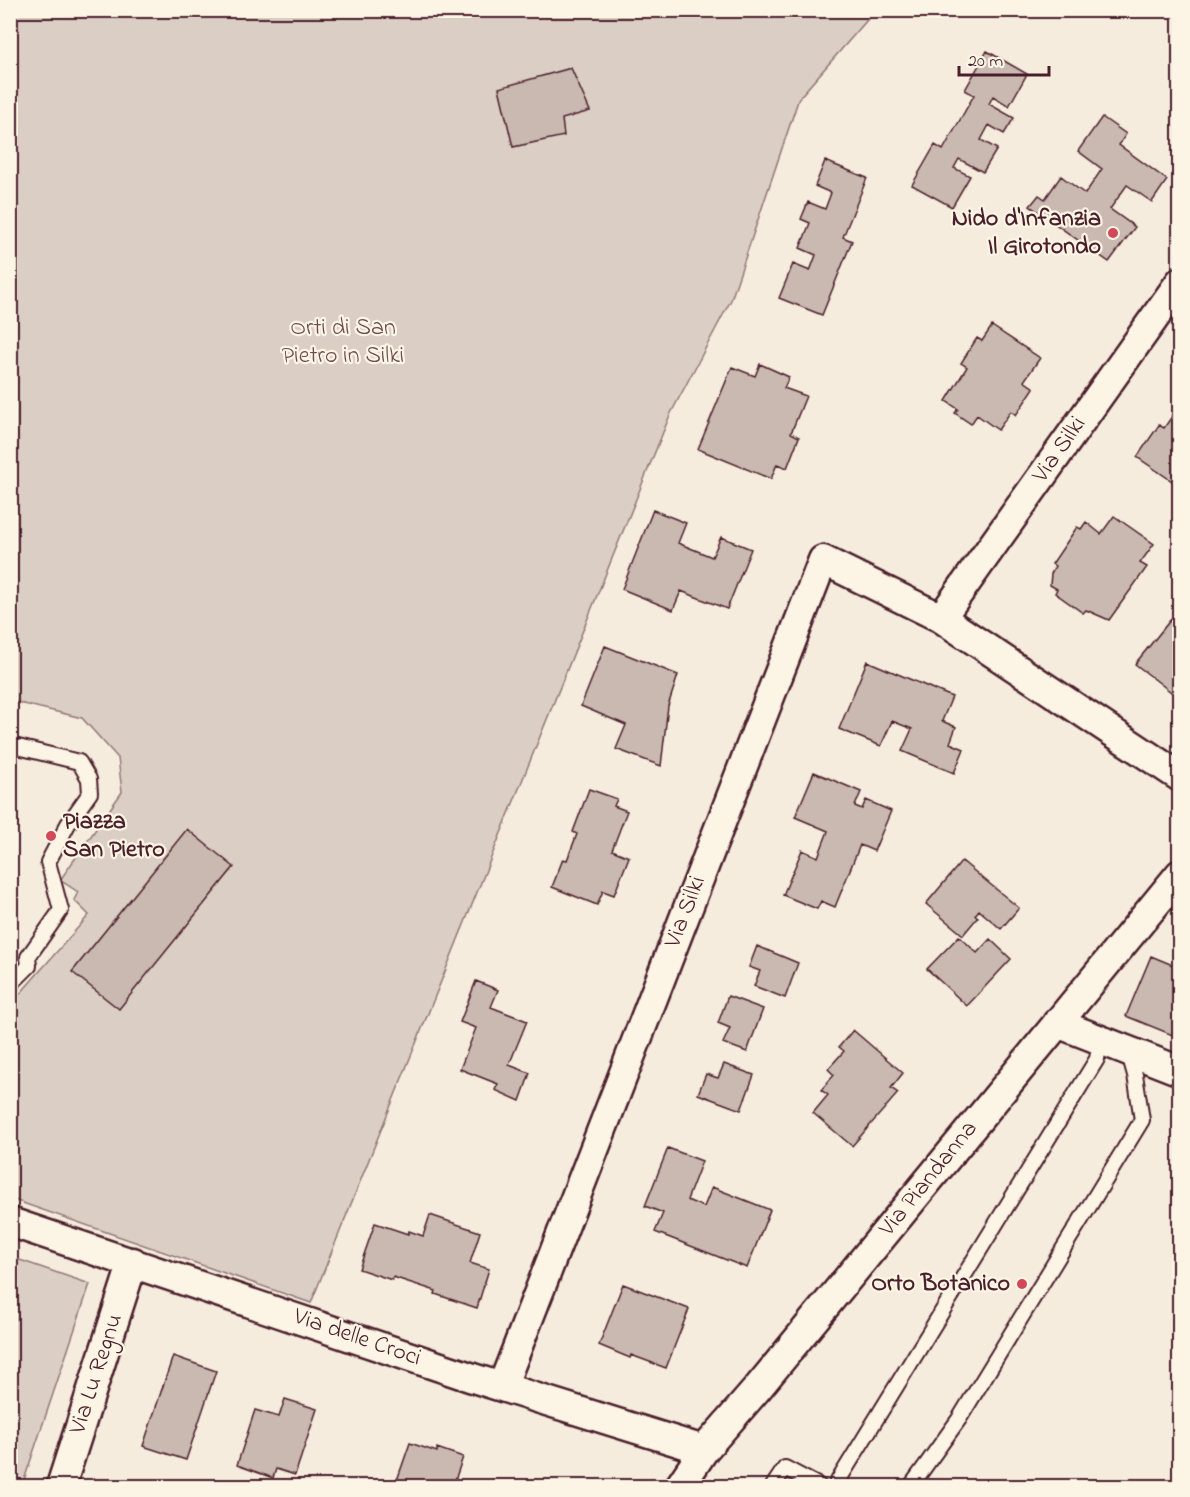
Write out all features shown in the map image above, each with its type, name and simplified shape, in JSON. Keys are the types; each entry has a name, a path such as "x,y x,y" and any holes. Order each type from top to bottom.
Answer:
{"street":[{"name":"Via Silki","path":"941,618 1179,282"},
{"name":"Via Silki","path":"502,1387 823,560 941,618 1179,777"},
{"name":"Via Piandanna","path":"680,1486 705,1450 1179,874"},
{"path":"1058,1023 1179,1071"},
{"name":"Via delle Croci","path":"10,1222 502,1387 705,1450"},
{"name":"Via Lu Regnu","path":"61,1486 133,1262"}],"lane":[{"path":"10,745 79,762 88,778 90,793 68,824 48,862 61,910 28,957 29,966 10,985"},
{"path":"835,1486 1097,1059 1100,1039"},
{"path":"911,1486 959,1419 1142,1120 1135,1075 1128,1050"},
{"path":"773,1486 785,1468 819,1486"}],"green space":[{"name":"Orti di San Pietro in Silki","path":"11,11 875,11 799,98 731,300 670,415 311,1303 11,1199 11,1004 89,915 74,900 78,892 60,880 122,792 118,758 82,718 11,701"},
{"path":"11,1257 90,1284 22,1486 11,1486"}],"building":[{"path":"987,51 1027,74 1009,106 993,96 989,104 1014,118 1004,134 989,125 981,140 997,149 983,172 959,159 954,168 970,176 952,207 912,185 935,145 943,150 974,95 965,90"},
{"path":"571,68 590,111 562,119 564,136 513,147 499,88"},
{"path":"1102,117 1126,134 1119,145 1167,180 1152,202 1127,185 1110,209 1135,227 1109,262 1030,206 1039,195 1045,199 1061,176 1085,194 1102,169 1078,151"},
{"path":"825,161 867,178 843,237 852,241 822,315 779,298 793,264 810,271 816,255 800,248 810,223 801,219 808,202 825,209 831,193 815,186"},
{"path":"992,326 1040,358 1024,381 1034,388 1016,415 1011,411 998,430 977,415 971,424 955,413 958,409 946,401 967,367 961,363 977,338 982,341"},
{"path":"760,364 789,377 784,388 806,396 791,433 799,437 787,468 777,464 771,479 698,449 732,367 755,376"},
{"path":"1177,409 1180,411 1180,476 1175,483 1137,457 1159,425 1164,428"},
{"path":"653,510 686,523 678,543 712,557 721,537 751,549 727,609 681,591 673,610 622,589"},
{"path":"1114,516 1154,544 1140,563 1147,567 1109,620 1086,610 1083,613 1055,593 1057,589 1050,585 1051,574 1055,566 1052,564 1077,527 1081,529 1086,522 1101,534"},
{"path":"1180,608 1180,699 1135,664"},
{"path":"605,646 678,675 668,706 661,766 616,749 626,725 581,706"},
{"path":"867,661 952,697 942,721 956,727 950,743 964,749 954,773 902,751 912,729 892,721 881,746 839,729"},
{"path":"814,772 861,792 855,806 862,809 866,800 891,811 874,851 860,845 835,907 821,901 817,909 783,895 802,850 818,857 828,831 795,817"},
{"path":"589,789 617,799 614,806 627,811 612,850 629,857 614,895 603,891 597,905 552,887 563,859 567,860 577,834 573,832"},
{"path":"187,829 234,867 119,1009 72,972"},
{"path":"962,861 1019,908 1001,929 979,910 975,915 978,917 963,935 926,904"},
{"path":"959,936 977,953 990,939 1011,959 967,1006 927,969"},
{"path":"757,946 798,963 785,998 754,986 760,971 749,967"},
{"path":"1151,956 1180,968 1180,1038 1126,1016"},
{"path":"476,981 498,990 491,1007 527,1021 509,1065 530,1073 520,1101 495,1090 498,1084 460,1069 476,1028 460,1022"},
{"path":"728,996 763,1009 747,1052 723,1043 730,1028 718,1023"},
{"path":"853,1030 903,1073 891,1088 898,1093 852,1146 813,1113 828,1095 821,1090 834,1075 828,1069 844,1051 839,1047"},
{"path":"724,1064 754,1075 741,1110 698,1094 706,1074 718,1078"},
{"path":"668,1148 702,1161 687,1200 704,1207 712,1187 770,1210 747,1268 655,1232 663,1213 645,1206"},
{"path":"430,1215 480,1232 470,1263 489,1269 477,1308 435,1294 436,1291 359,1269 375,1223 408,1234 409,1231 423,1236"},
{"path":"623,1284 689,1309 666,1368 631,1355 630,1358 599,1345"},
{"path":"173,1356 216,1371 186,1460 143,1446"},
{"path":"285,1399 317,1409 295,1475 276,1469 273,1478 237,1465 255,1410 279,1417"},
{"path":"410,1443 437,1452 437,1448 463,1457 453,1486 395,1486"}],"place":[{"name":"Nido d'Infanzia Il Girotondo","path":"1113,233"},
{"name":"Piazza San Pietro","path":"51,836"},
{"name":"Orto Botanico","path":"1022,1284"}]}
